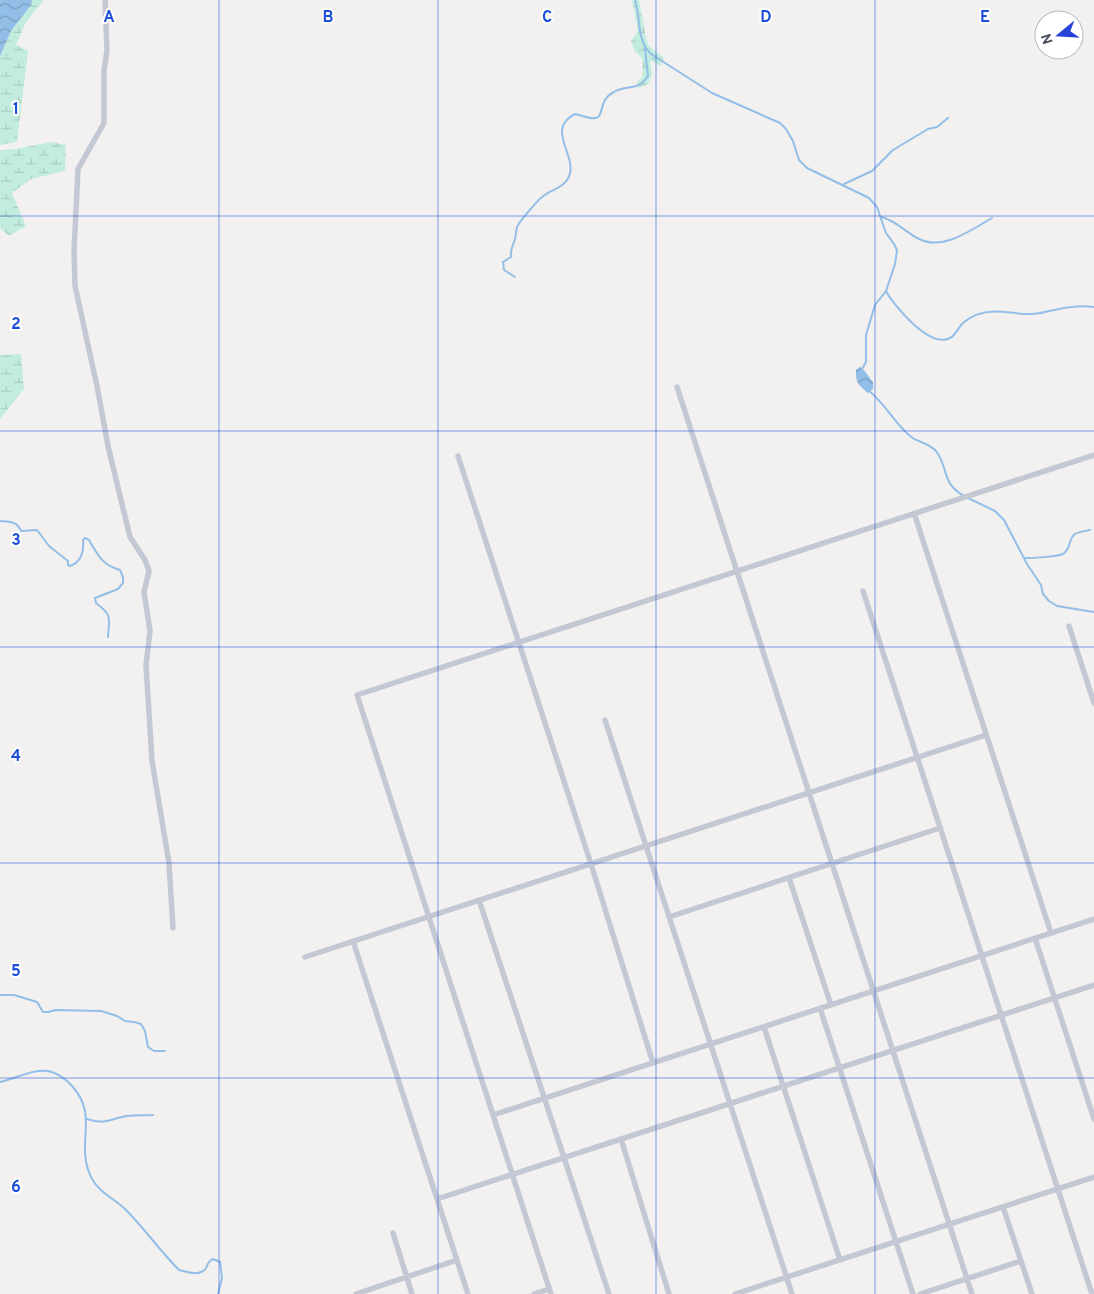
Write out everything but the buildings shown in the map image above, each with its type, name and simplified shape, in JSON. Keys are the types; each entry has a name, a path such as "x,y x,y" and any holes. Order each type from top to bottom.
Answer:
{"street":[{"path":"105,0 107,50 104,71 104,123 78,169 74,252 75,286 108,446 130,537 145,560 148,571 144,592 150,631 146,664 152,761 169,864 173,928"},
{"path":"676,387 972,1294"},
{"path":"534,1294 550,1292 357,695 1094,455"},
{"path":"458,456 591,864 653,1063"},
{"path":"914,513 1051,933"},
{"path":"863,591 1092,1294"},
{"path":"1069,626 1094,703"},
{"path":"604,720 792,1294"},
{"path":"305,957 986,735"},
{"path":"669,917 940,828"},
{"path":"789,878 831,1005"},
{"path":"478,900 546,1098 609,1294"},
{"path":"493,1115 1094,919"},
{"path":"1035,938 1094,1118"},
{"path":"353,941 468,1294"},
{"path":"437,1199 1094,985"},
{"path":"820,1008 913,1294"},
{"path":"764,1027 840,1260"},
{"path":"621,1140 669,1294"},
{"path":"735,1294 1094,1177"},
{"path":"1003,1207 1032,1294"},
{"path":"393,1233 412,1294"},
{"path":"356,1294 457,1260"},
{"path":"920,1294 1021,1261"}],"green space":[{"path":"32,0 44,0 26,22 16,45 28,51 17,142 0,145 0,56 11,31 31,5"},
{"path":"632,0 639,0 649,46 664,58 660,66 652,61 650,62 652,74 648,84 639,88 636,84 642,77 643,60 635,52 631,41 638,31"},
{"path":"51,142 66,145 65,171 31,179 12,193 26,226 9,236 0,228 0,150"},
{"path":"21,354 24,389 0,419 0,355"}],"water":[{"path":"0,0 32,0 31,5 11,31 0,56"},
{"path":"860,367 873,382 873,389 868,393 857,381 856,370"}],"waterway":[{"path":"635,0 641,36 651,54 712,93 780,123 793,141 799,160 807,168 869,198 877,207 886,233 897,250 895,264 886,291 875,305 866,335 866,362 862,369"},
{"path":"515,277 504,270 503,262 511,257 517,227 524,216 540,199 565,183 570,172 570,163 562,136 562,128 566,121 575,114 590,118 598,117 609,95 619,90 636,86 644,81 648,76 645,49"},
{"path":"844,184 872,171 893,150 928,129 937,127 948,118"},
{"path":"882,217 919,239 928,242 947,241 957,238 992,218"},
{"path":"886,291 904,315 923,332 942,340 952,337 962,324 970,318 986,312 1033,314 1061,308 1094,307"},
{"path":"868,390 910,436 936,451 943,463 948,481 964,496"},
{"path":"968,498 995,511 1004,520 1027,564 1041,585 1043,594 1049,601 1057,606 1094,612"},
{"path":"0,521 15,524 21,531 37,530 49,546 68,561 70,566 77,562 81,556 83,540 85,538 89,540 98,555 105,562 120,570 123,583 118,589 95,598 96,603 108,614 108,637"},
{"path":"1024,558 1050,557 1063,554 1066,552 1075,534 1090,530"},
{"path":"0,995 14,995 37,1002 43,1012 56,1010 101,1011 117,1016 125,1021 141,1024 145,1031 148,1047 154,1051 165,1051"},
{"path":"0,1082 30,1073 48,1071 62,1077 70,1084 81,1098 85,1109 85,1153 87,1165 94,1182 102,1191 126,1210 179,1270 197,1273 203,1271 213,1259 220,1262 222,1278 218,1294"},
{"path":"87,1119 102,1122 129,1116 153,1115"}]}
